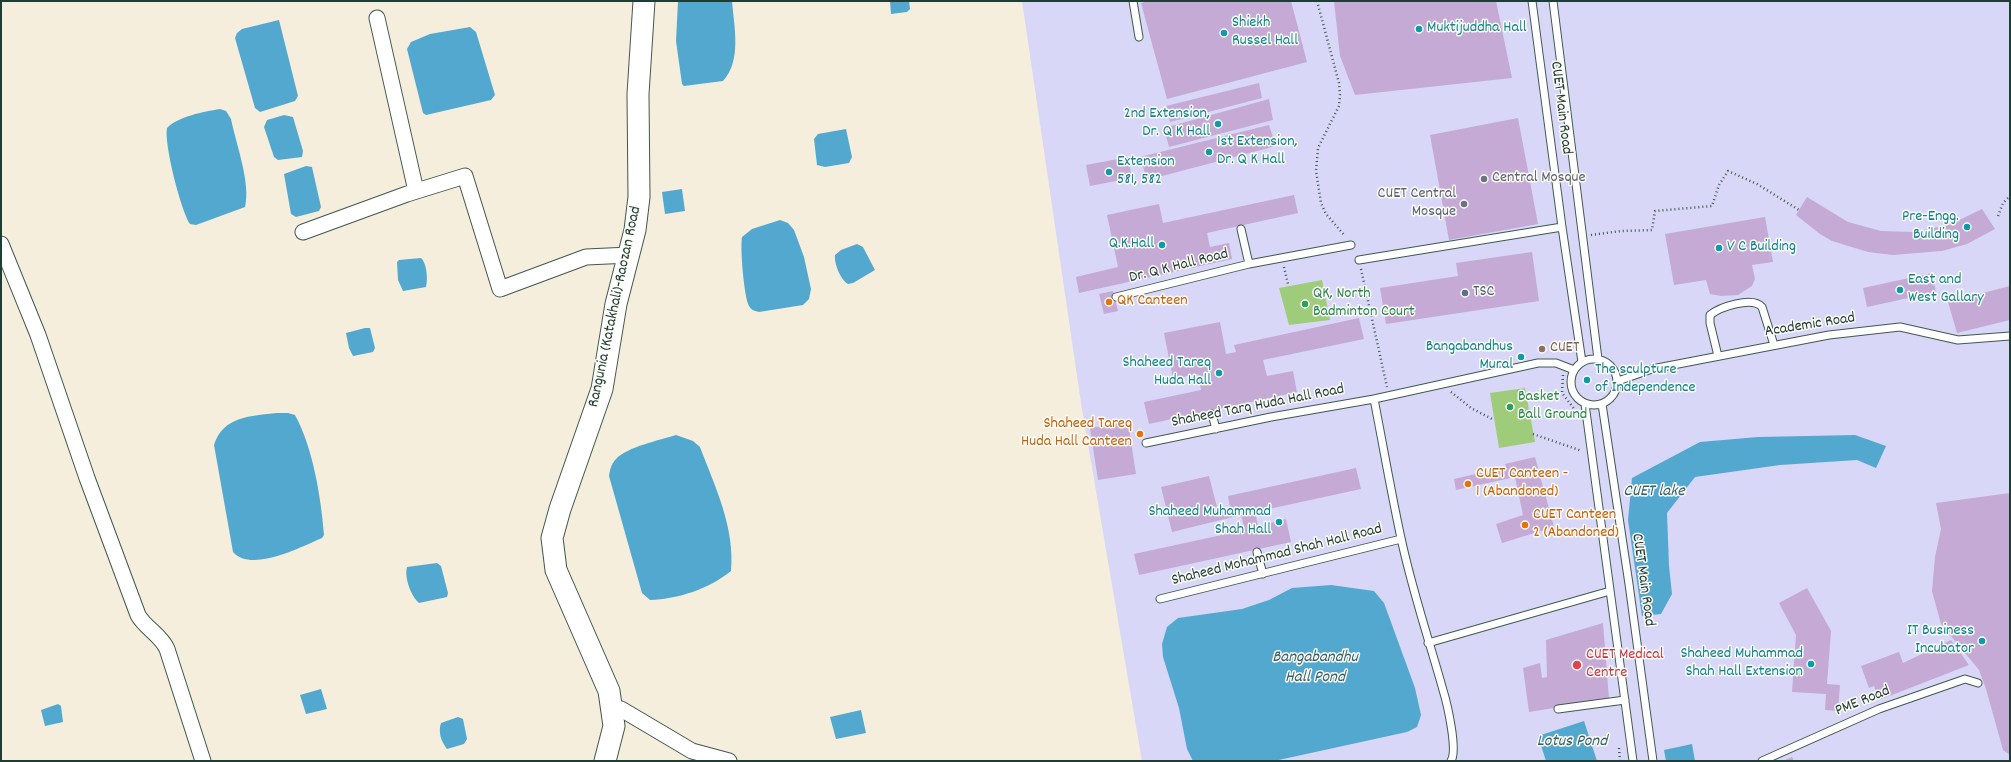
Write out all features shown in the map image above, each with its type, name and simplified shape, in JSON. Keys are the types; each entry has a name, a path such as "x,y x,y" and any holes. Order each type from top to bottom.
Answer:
{"main road":[{"name":"Rangunia (Katakhali)-Raozan Road","path":"605,761 614,726 613,708 609,691 556,570 552,538 560,509 602,389 616,304 630,255 635,230 639,197 638,94 644,1"}],"street":[{"path":"377,18 416,191"},
{"path":"303,232 416,191 465,176 500,289 586,258 630,255"},
{"path":"1,244 38,335 87,478 138,615 145,625 164,643 168,649 203,761"},
{"path":"613,708 621,709 692,751 729,761"}],"lane":[{"path":"1133,1 1139,37"},
{"name":"CUET Main Road","path":"1532,1 1562,227 1582,362"},
{"name":"CUET Main Road","path":"1553,1 1598,359"},
{"path":"1359,260 1562,227"},
{"name":"Dr. Q K Hall Road","path":"1241,229 1249,264"},
{"name":"Dr. Q K Hall Road","path":"1116,297 1249,264 1351,245"},
{"path":"1718,356 1710,323 1710,316 1719,308 1752,302 1759,303 1762,307 1774,345"},
{"name":"Academic Road","path":"1618,382 1652,369 1829,335 1900,327 1958,340 2010,336"},
{"path":"1590,359 1598,359 1612,367 1616,374 1618,382 1613,395 1602,404 1594,406 1585,404 1576,397 1570,381 1574,370 1582,362 1590,359"},
{"name":"Shaheed Tarq Huda Hall Road","path":"1146,443 1271,417 1389,396 1538,363 1556,363 1574,370"},
{"path":"1374,399 1401,539 1428,643 1447,703 1453,745 1453,758 1451,761"},
{"name":"CUET Main Road","path":"1585,404 1633,761"},
{"name":"CUET Main Road","path":"1602,404 1653,761"},
{"path":"1212,414 1216,429"},
{"name":"Shaheed Mohammad Shah Hall Road","path":"1160,599 1401,539"},
{"path":"1257,552 1263,574"},
{"path":"1428,643 1610,591"},
{"name":"PME Road","path":"1762,761 1879,709 1965,679 1978,683"},
{"path":"1558,709 1625,700"}],"path":[{"path":"1317,1 1339,83 1340,95 1339,106 1318,148 1316,171 1321,203 1326,214 1339,226 1351,245"},
{"path":"1583,237 1621,230 1652,230 1655,211 1712,206 1719,185 1728,171 1757,184 1799,210"},
{"path":"1998,216 2003,203 2010,196"},
{"path":"1282,258 1288,284"},
{"path":"1359,260 1389,396"},
{"path":"1563,372 1562,393 1577,413"},
{"path":"1441,385 1471,408 1494,420"},
{"path":"1533,434 1585,453 1584,446"}],"shaded area":[{"name":"CUET","path":"1022,1 2010,1 2010,761 1142,761 1081,403"}],"green space":[{"name":"QK, North Badminton Court","path":"1322,280 1330,320 1289,325 1279,288"},
{"name":"Basket Ball Ground","path":"1525,388 1535,442 1499,448 1490,393"}],"water":[{"path":"678,1 732,1 735,32 735,53 733,64 723,81 684,86 682,84 676,41"},
{"path":"890,1 909,1 910,9 907,12 891,14"},
{"path":"279,20 298,96 295,101 260,112 255,108 235,38 237,33 242,29"},
{"path":"470,27 476,32 495,95 491,100 426,115 423,113 407,49 411,42 430,34"},
{"path":"220,109 226,111 231,119 245,175 245,207 196,225 190,224 186,217 174,177 168,148 167,128 178,120 199,113"},
{"path":"284,115 293,117 303,151 302,157 278,160 274,157 264,127 267,120"},
{"path":"846,129 852,157 849,163 825,167 817,165 814,139 818,134"},
{"path":"306,166 312,167 321,207 319,211 296,217 291,214 284,174"},
{"path":"682,189 685,211 665,214 662,192"},
{"path":"780,220 788,223 794,230 804,257 811,289 809,299 803,305 759,312 755,311 749,306 747,301 743,272 742,237 752,229"},
{"path":"857,244 863,247 875,270 853,283 848,284 838,271 835,262 835,255 841,250"},
{"path":"421,258 425,264 427,280 426,287 403,291 398,280 397,262 399,260"},
{"path":"370,328 375,348 373,352 353,356 349,348 346,333"},
{"path":"288,413 295,415 307,442 321,505 324,535 322,538 276,556 252,560 241,558 233,552 214,445 218,435 231,423 239,419 257,415"},
{"path":"676,435 693,441 700,447 723,508 727,523 730,539 731,571 713,583 693,592 671,598 650,600 642,593 609,476 610,469 616,459 628,451 644,444"},
{"name":"CUET lake","path":"1855,435 1886,446 1876,468 1857,460 1780,465 1695,477 1667,513 1669,566 1672,594 1661,614 1642,616 1628,520 1632,478 1700,442 1758,437"},
{"path":"437,563 441,566 448,593 447,597 419,603 413,596 409,586 406,576 407,567"},
{"name":"Bangabandhu Hall Pond","path":"1331,585 1374,591 1384,603 1415,688 1421,715 1417,727 1407,732 1274,761 1193,761 1187,749 1179,708 1163,657 1162,644 1167,627 1178,618 1242,609 1269,600 1292,588"},
{"path":"321,689 327,709 306,714 300,695"},
{"path":"58,704 61,706 63,722 45,726 41,710"},
{"path":"861,710 866,733 836,739 830,717"},
{"path":"458,717 463,719 467,739 464,744 447,749 441,736 441,723"},
{"name":"Lotus Pond","path":"1584,721 1597,761 1546,761 1538,736"},
{"path":"1692,744 1695,761 1666,761 1664,750"}],"building":[{"name":"Shiekh Russel Hall","path":"1149,1 1291,1 1307,62 1167,99 1141,3"},
{"name":"Muktijuddha Hall","path":"1334,1 1496,1 1512,78 1355,95 1340,56"},
{"path":"1259,83 1262,98 1170,122 1166,106"},
{"name":"2nd Extension, Dr. Q K Hall","path":"1269,99 1273,120 1169,147 1164,128"},
{"name":"Central Mosque","path":"1518,118 1538,224 1449,240 1430,135"},
{"name":"1st Extension, Dr. Q K Hall","path":"1269,125 1276,146 1147,180 1140,157"},
{"name":"Extension 581, 582","path":"1128,157 1132,178 1090,186 1086,165"},
{"name":"Q.K.Hall","path":"1294,195 1298,213 1207,233 1210,247 1229,243 1232,259 1079,293 1076,277 1118,267 1107,215 1159,204 1163,223"},
{"name":"Pre-Engg. Building","path":"1807,197 1848,222 1881,231 1913,232 1949,225 1982,209 1995,229 1967,244 1942,251 1893,255 1868,252 1832,241 1820,234 1796,215"},
{"name":"V C Building","path":"1765,217 1773,262 1752,265 1755,279 1752,286 1738,295 1721,296 1710,294 1706,280 1674,285 1665,234"},
{"path":"1532,252 1539,301 1386,324 1380,288 1458,276 1456,263"},
{"name":"East and West Gallary","path":"1932,273 1936,292 1867,307 1863,288"},
{"path":"2010,286 2010,320 1957,333 1948,302"},
{"name":"QK Canteen","path":"1113,291 1118,311 1104,314 1099,294"},
{"name":"Shaheed Tareq Huda Hall","path":"1359,318 1364,339 1263,360 1267,376 1293,371 1297,392 1149,424 1144,402 1201,390 1198,374 1173,379 1164,333 1220,322 1226,354 1236,352 1234,345"},
{"path":"1128,422 1136,474 1098,480 1090,428"},
{"name":"CUET Canteen - 1 (Abandoned)","path":"1535,457 1554,527 1502,543 1496,524 1523,515 1515,477 1456,490 1454,479 1506,467 1505,464"},
{"name":"Shaheed Muhammad Shah Hall","path":"1356,468 1361,489 1255,512 1258,526 1286,519 1291,542 1139,575 1134,554 1245,530 1241,515 1172,532 1161,487 1209,476 1218,511 1230,508 1228,496"},
{"name":"IT Business Incubator","path":"2010,493 2010,755 2003,750 1986,689 1979,670 1941,624 1932,591 1935,557 1941,529 1936,503"},
{"name":"Shaheed Muhammad Shah Hall Extension","path":"1807,588 1831,631 1827,684 1840,685 1838,711 1825,710 1826,694 1792,692 1796,635 1779,603"},
{"name":"CUET Medical Centre","path":"1603,623 1609,699 1529,712 1523,668 1540,663 1542,678 1547,677 1546,640"},
{"path":"1951,640 1969,665 1879,700 1874,686 1869,688 1861,666 1899,652 1903,663"},
{"path":"1792,757 1794,761 1783,761"}],"place":[{"name":"Muktijuddha Hall","path":"1419,29"},
{"name":"Shiekh Russel Hall","path":"1224,33"},
{"name":"2nd Extension, Dr. Q K Hall","path":"1218,124"},
{"name":"1st Extension, Dr. Q K Hall","path":"1209,152"},
{"name":"Extension 581, 582","path":"1109,172"},
{"name":"Central Mosque","path":"1484,179"},
{"name":"CUET Central Mosque","path":"1464,204"},
{"name":"Pre-Engg. Building","path":"1967,227"},
{"name":"Q.K.Hall","path":"1162,245"},
{"name":"V C Building","path":"1719,248"},
{"name":"East and West Gallary","path":"1900,290"},
{"name":"TSC","path":"1465,293"},
{"name":"QK Canteen","path":"1109,302"},
{"name":"QK, North Badminton Court","path":"1305,304"},
{"name":"CUET","path":"1542,349"},
{"name":"Bangabandhus Mural","path":"1521,357"},
{"name":"Shaheed Tareq Huda Hall","path":"1219,373"},
{"name":"The sculpture of Independence","path":"1587,380"},
{"name":"Basket Ball Ground","path":"1510,407"},
{"name":"Shaheed Tareq Huda Hall Canteen","path":"1140,434"},
{"name":"CUET Canteen - 1 (Abandoned)","path":"1468,484"},
{"name":"Shaheed Muhammad Shah Hall","path":"1279,522"},
{"name":"CUET Canteen 2 (Abandoned)","path":"1525,525"},
{"name":"IT Business Incubator","path":"1982,641"},
{"name":"Shaheed Muhammad Shah Hall Extension","path":"1811,664"},
{"name":"CUET Medical Centre","path":"1577,665"}]}
